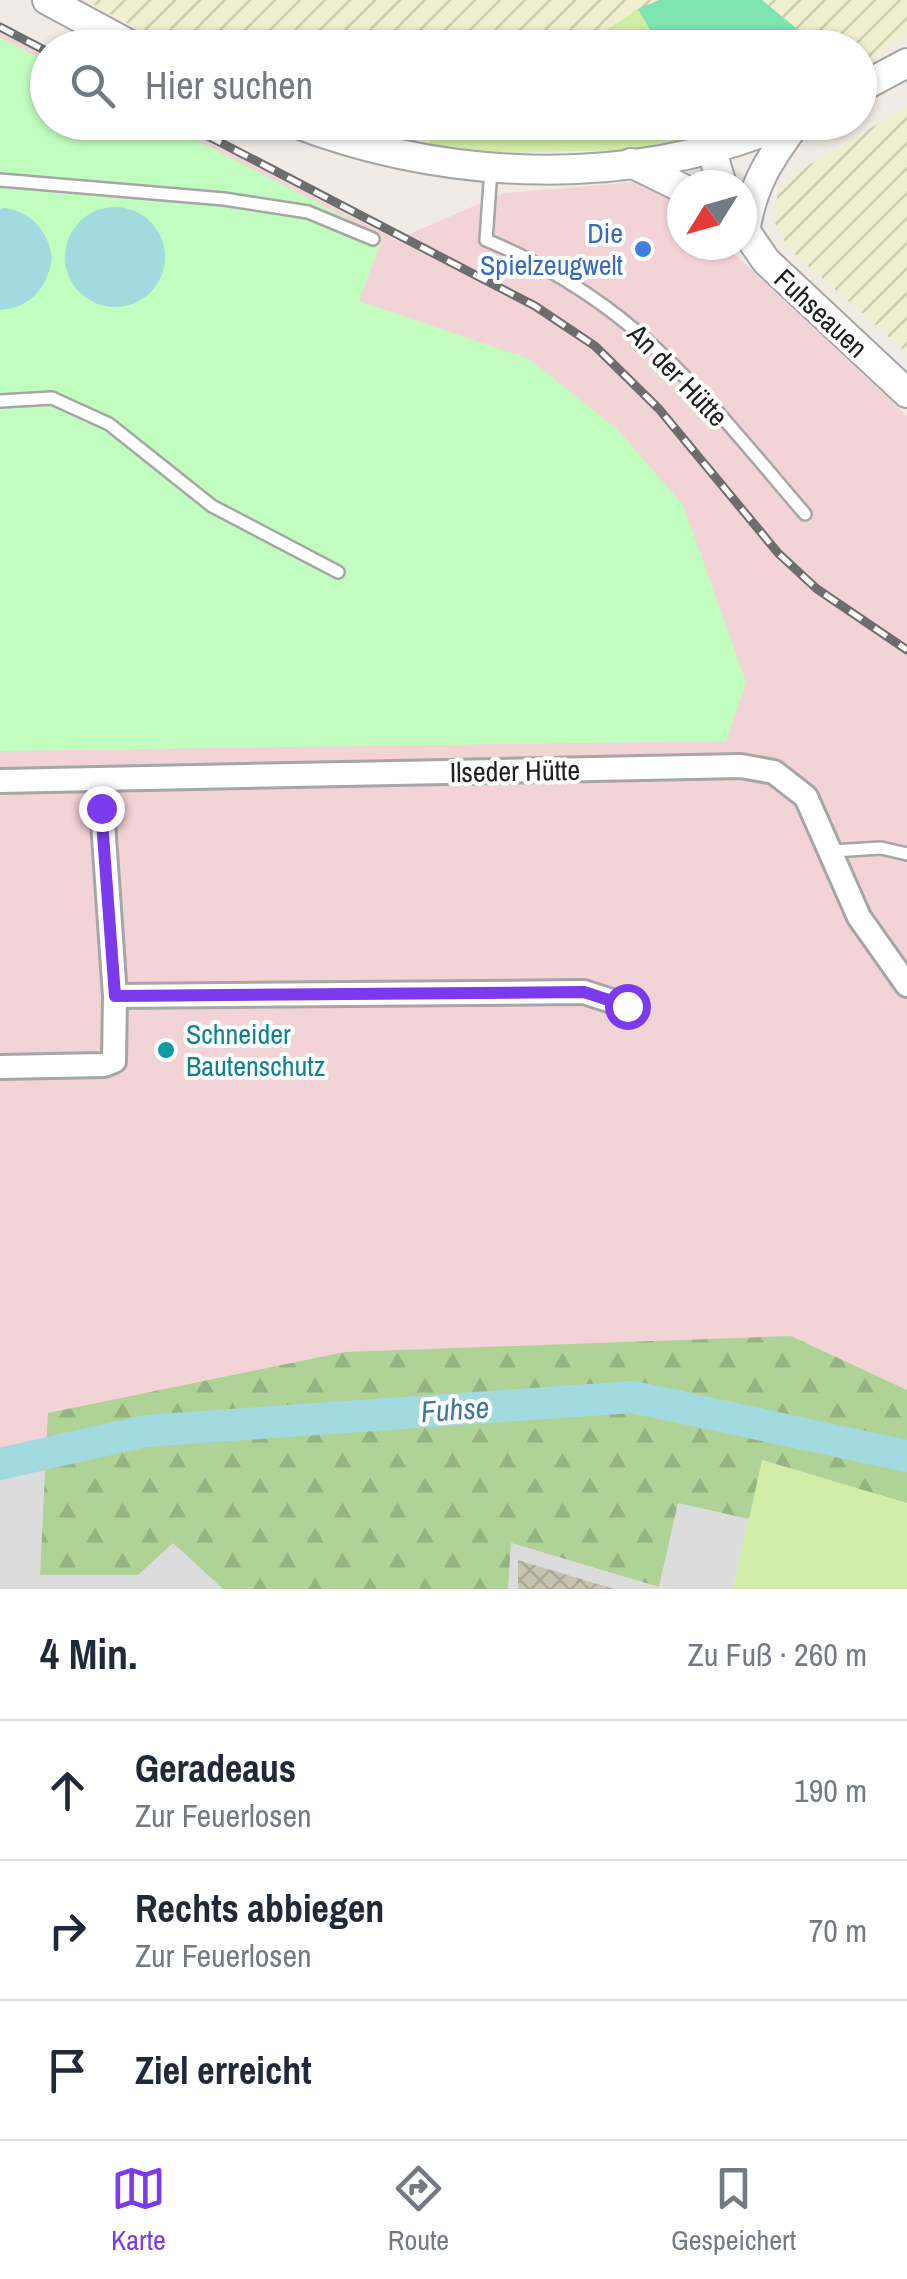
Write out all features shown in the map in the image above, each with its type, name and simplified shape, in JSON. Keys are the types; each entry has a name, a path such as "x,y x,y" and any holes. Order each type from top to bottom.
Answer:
{"street":[{"path":"47,0 103,30"},
{"path":"877,79 907,63"},
{"path":"354,140 416,158 491,169 631,163 712,151 741,140"},
{"path":"757,179 782,140"},
{"path":"712,151 718,170"},
{"path":"631,163 667,181"},
{"name":"Fuhseauen","path":"757,249 766,262 907,393"},
{"name":"Ilseder Hütte","path":"0,781 740,766 774,772 806,796 834,851 858,917 907,985"},
{"path":"0,1067 104,1065 114,1060 115,996 100,780"},
{"path":"115,996 584,992 627,1006"}],"lane":[{"name":"An der Hütte","path":"491,169 486,240 579,286 642,331 805,514"},
{"path":"0,180 224,199 308,212 373,240"},
{"path":"0,400 52,398 109,424 212,506 338,572"},
{"path":"834,851 881,848 907,854"}],"shaded area":[{"path":"0,29 30,45 30,140 205,140 396,240 504,193 636,182 667,198 667,260 741,260 907,416 907,1390 791,1336 48,1413 48,1443 0,1453"},
{"path":"48,1443 40,1575 173,1542 223,1589 0,1589 0,1453"},
{"path":"678,1503 749,1519 733,1589 508,1589 510,1543 659,1587"},
{"path":"518,1560 614,1589 518,1589"}],"green space":[{"path":"85,0 659,0 609,30 140,30"},
{"path":"659,0 762,0 798,30 650,30 638,9"},
{"path":"762,0 907,0 907,35 877,55 877,30 798,30"},
{"path":"638,9 650,30 606,30"},
{"path":"0,37 30,53 30,140 197,140 383,237 359,301 529,359 618,430 683,505 746,682 726,741 0,751"},
{"path":"907,106 907,353 788,248 774,221 778,191 794,174 850,140 877,140 877,124"},
{"path":"433,140 712,141 686,149 483,153 425,145"},
{"path":"791,1336 907,1390 907,1503 762,1460 749,1519 678,1503 659,1587 511,1543 508,1589 223,1589 173,1543 138,1575 40,1575 48,1413 345,1352"},
{"path":"761,1460 907,1503 907,1589 733,1589"}],"water":[{"path":"115,207 143,215 157,229 165,257 157,285 143,299 115,307 87,299 73,285 65,257 73,229 87,215"},
{"path":"0,209 37,224 47,239 52,258 36,294 21,305 0,310"}],"waterway":[{"name":"Fuhse","path":"0,1464 145,1431 633,1397 907,1456"}],"railway":[{"path":"0,27 30,43"},
{"path":"216,140 535,306 595,346 659,409 778,553 817,589 907,650"}],"place":[{"name":"Die Spielzeugwelt","path":"643,249"},
{"name":"Schneider Bautenschutz","path":"166,1050"}],"route":[{"path":"101,808 104,882 114,940 115,996 584,992 627,1006"}]}
